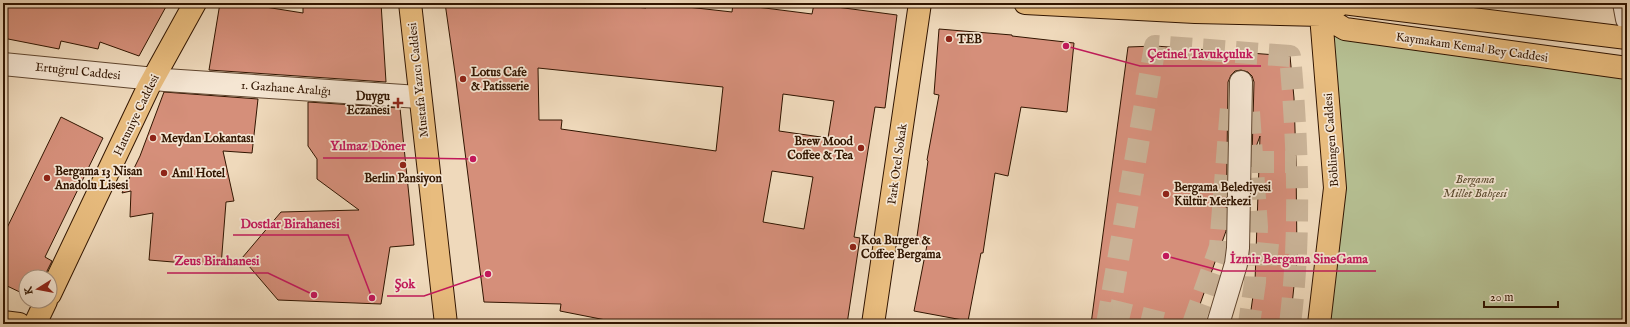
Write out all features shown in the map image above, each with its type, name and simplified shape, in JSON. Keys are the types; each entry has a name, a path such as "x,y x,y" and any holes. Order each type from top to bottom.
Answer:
{"main road":[{"name":"Hatuniye Caddesi","path":"58,277 153,79 195,3"},
{"name":"Mustafa Yazıcı Caddesi","path":"410,3 446,324"},
{"name":"Park Otel Sokak","path":"873,324 920,3"},
{"path":"1026,3 1195,12 1321,9 1343,3 1627,38"},
{"name":"Kaymakam Kemal Bey Caddesi","path":"1321,9 1345,30 1627,68"},
{"name":"Böblingen Caddesi","path":"1319,324 1335,188 1321,9"},
{"path":"35,324 42,309"},
{"path":"3,322 19,324"}],"street":[{"path":"1624,3 1627,18"},
{"name":"Ertuğrul Caddesi","path":"3,64 153,79"},
{"name":"1. Gazhane Aralığı","path":"153,79 420,97"},
{"path":"1218,324 1236,264 1238,248 1241,82"}],"green space":[{"name":"Bergama Millet Bahçesi","path":"1321,15 1627,68 1627,324 1319,324 1335,188"}],"building":[{"path":"3,3 168,3 139,56 100,42 98,49 61,41 59,49 3,38"},
{"path":"220,3 240,3 303,13 303,3 381,3 386,82 209,70"},
{"path":"445,3 589,3 646,8 646,3 652,3 732,12 733,4 812,14 814,4 897,15 885,108 875,107 854,237 860,238 847,324 626,324 560,311 561,304 484,302","holes":["538,68 723,87 716,151 561,129 562,120 539,120","783,94 834,101 828,138 779,131","772,171 813,177 804,229 763,222"]},
{"path":"939,29 1012,35 1074,43 1067,112 1021,107 1008,176 995,173 983,253 981,253 968,321 914,311 927,245 916,243 927,160 939,95 934,94"},
{"name":"Bergama Belediyesi Kültür Merkezi","path":"1155,46 1290,56 1294,98 1297,257 1290,324 1249,324 1255,282 1260,136 1252,158 1254,82 1252,76 1248,72 1241,70 1235,71 1231,75 1228,82 1226,231 1193,324 1091,324 1128,47"},
{"path":"164,92 258,99 252,153 223,151 234,201 226,202 221,266 149,260 153,213 130,217 131,191 122,193 140,156"},
{"path":"308,102 400,108 414,245 390,247 381,304 278,300 242,258 281,212 359,210 317,179 317,159 308,146"},
{"path":"61,117 103,138 45,257 52,261 48,269 18,269 18,291 3,284 3,236"}],"tunnel":[{"path":"1107,324 1155,46 1290,56 1295,123 1297,190 1296,258 1290,324"},
{"path":"1193,324 1220,247 1231,107"},
{"path":"1249,112 1257,227 1255,282 1249,324"},
{"path":"1252,162 1296,162"},
{"path":"1256,253 1297,257"},
{"path":"1109,310 1167,324"}],"place":[{"name":"TEB","path":"949,39"},
{"name":"Çetinel Tavukçuluk","path":"1066,46"},
{"name":"Lotus Cafe & Patisserie","path":"463,79"},
{"name":"Duygu Eczanesi","path":"398,103"},
{"name":"Meydan Lokantası","path":"153,138"},
{"name":"Brew Mood Coffee & Tea","path":"861,148"},
{"name":"Yılmaz Döner","path":"473,159"},
{"name":"Berlin Pansiyon","path":"403,165"},
{"name":"Anıl Hotel","path":"164,173"},
{"name":"Bergama 13 Nisan Anadolu Lisesi","path":"47,178"},
{"name":"Bergama Belediyesi Kültür Merkezi","path":"1166,194"},
{"name":"Koa Burger & Coffee Bergama","path":"853,247"},
{"name":"İzmir Bergama SineGama","path":"1166,256"},
{"name":"Şok","path":"488,274"},
{"name":"Zeus Birahanesi","path":"314,295"},
{"name":"Dostlar Birahanesi","path":"372,298"}]}
